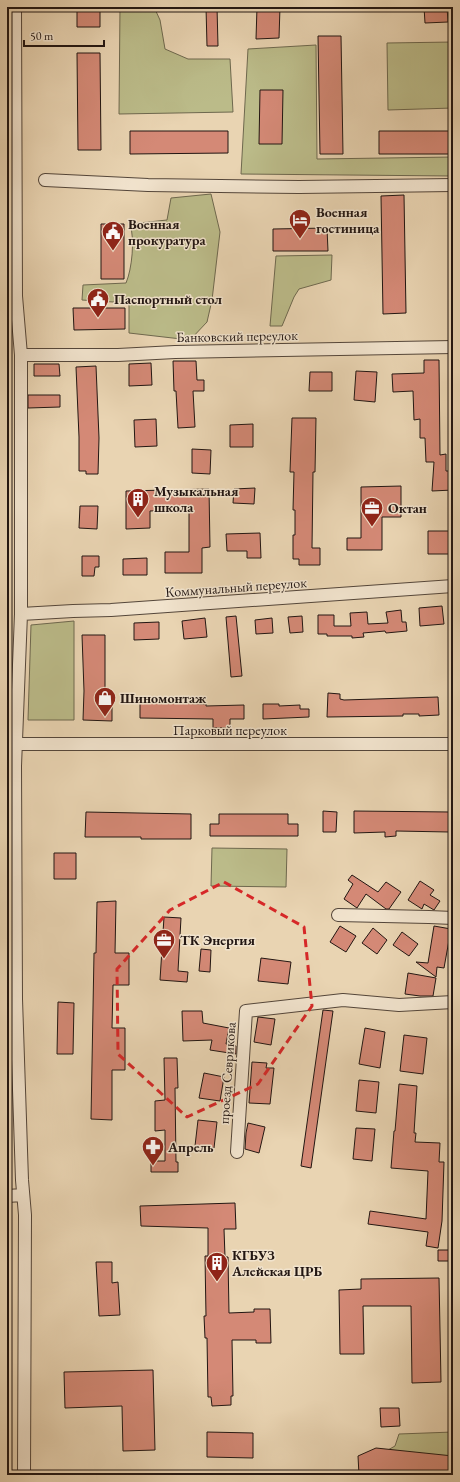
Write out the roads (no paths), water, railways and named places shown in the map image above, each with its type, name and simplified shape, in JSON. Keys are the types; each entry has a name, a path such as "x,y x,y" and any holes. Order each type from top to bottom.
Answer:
{"street":[{"path":"15,7 12,296 21,355 20,614 12,744 15,766 16,999 25,1216 24,1475"},
{"path":"45,180 148,185 299,187 453,185"},
{"name":"Банковский переулок","path":"21,355 118,355 176,352 453,347"},
{"name":"Коммунальный переулок","path":"20,614 111,610 453,586"},
{"name":"Парковый переулок","path":"12,744 453,744"},
{"path":"338,915 453,918"},
{"name":"проезд Севрикова","path":"237,1152 246,1011 343,1000 400,1006 453,1002"},
{"path":"7,1196 23,1195"}],"place":[{"name":"Военная гостиница","path":"300,240"},
{"name":"Военная прокуратура","path":"113,252"},
{"name":"Паспортный стол","path":"98,318"},
{"name":"Музыкальная школа","path":"138,518"},
{"name":"Октан","path":"372,528"},
{"name":"Шиномонтаж","path":"105,718"},
{"name":"ТК Энергия","path":"164,960"},
{"name":"Апрель","path":"153,1166"},
{"name":"КГБУЗ Алейская ЦРБ","path":"217,1282"}]}
